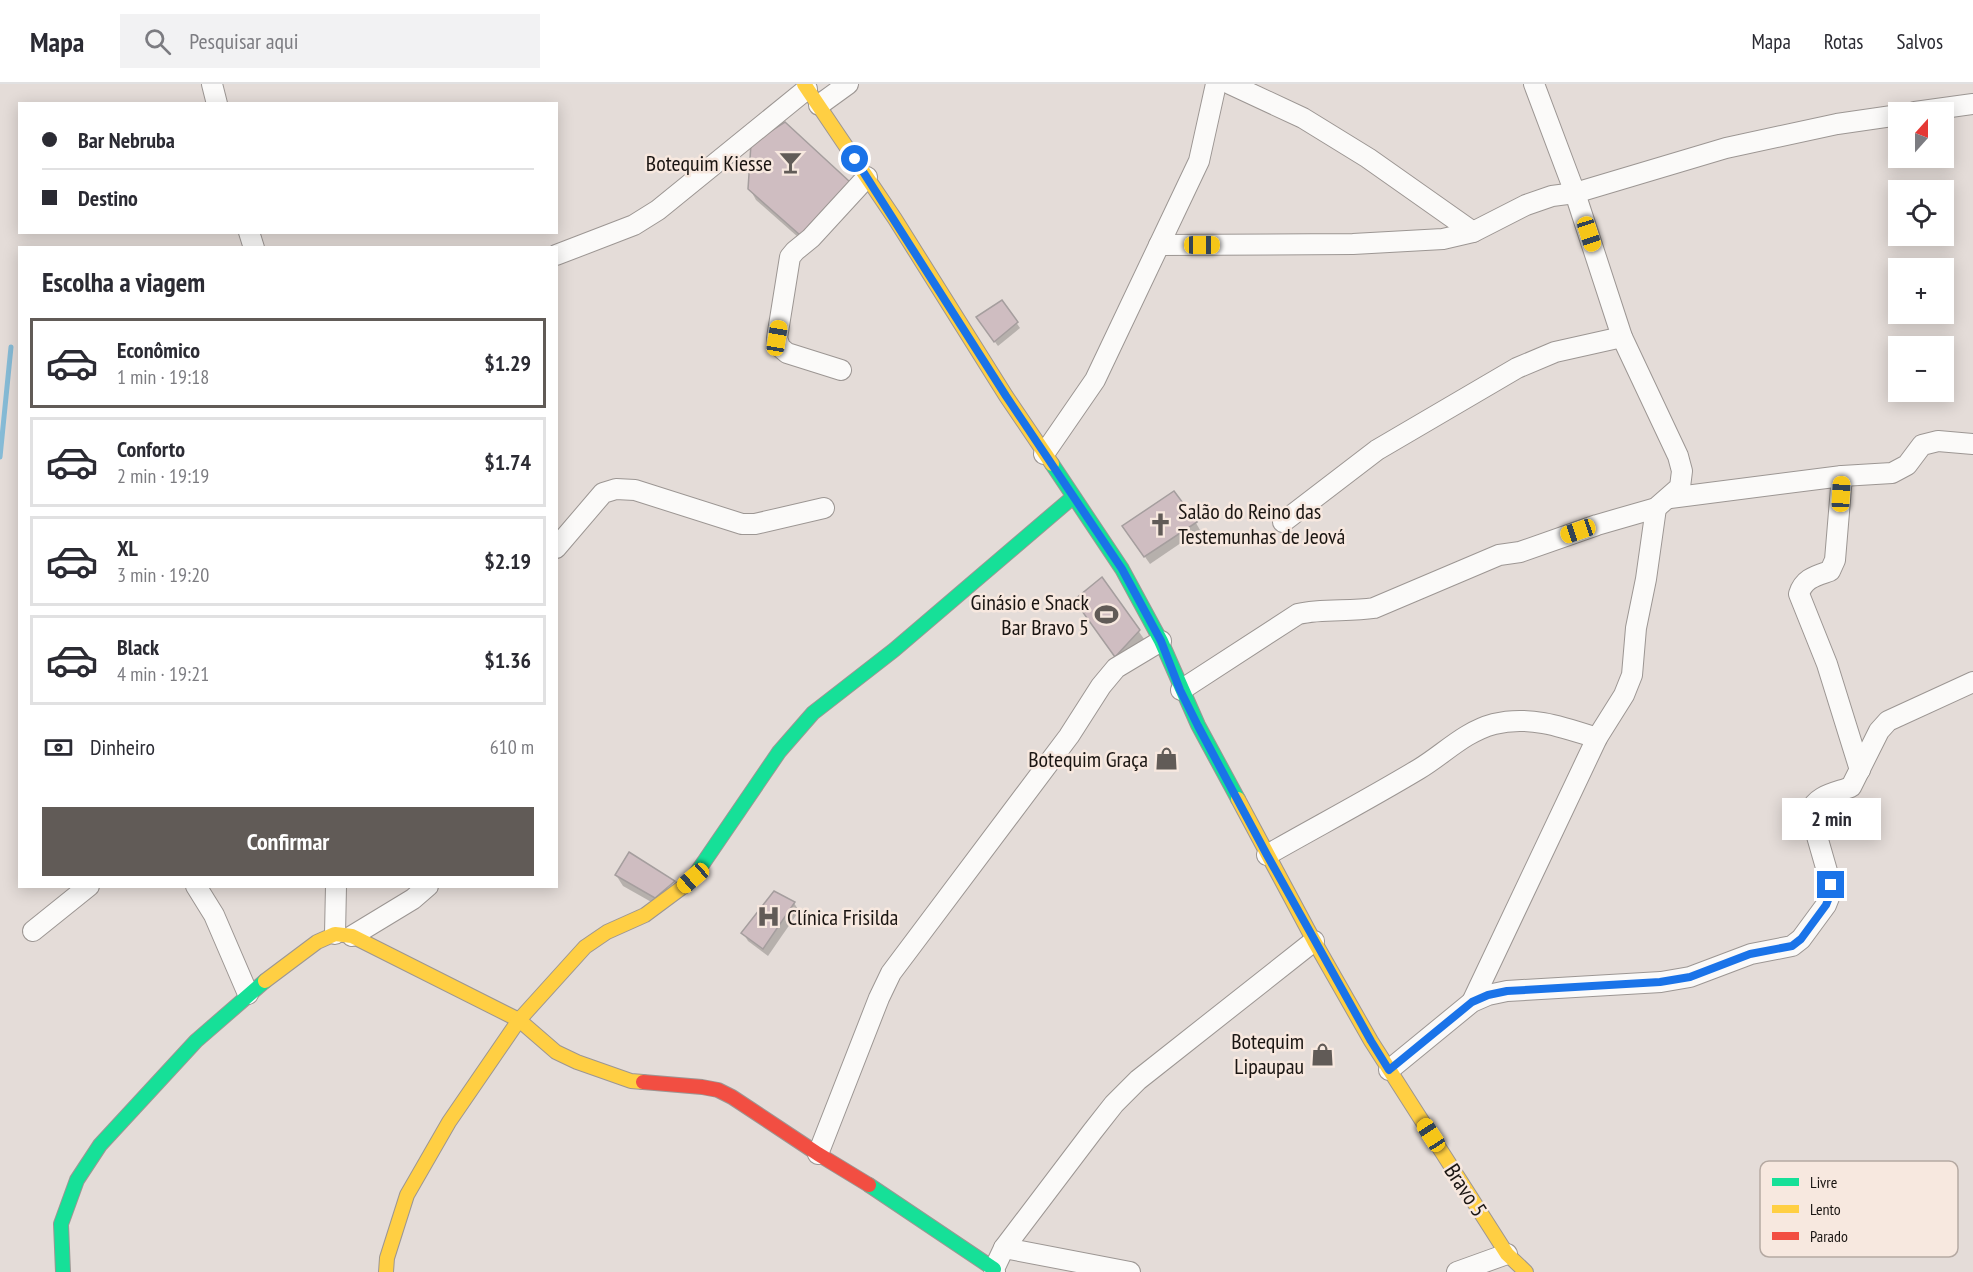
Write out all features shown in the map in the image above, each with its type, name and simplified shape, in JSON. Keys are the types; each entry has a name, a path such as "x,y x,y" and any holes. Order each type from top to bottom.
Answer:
{"street":[{"path":"212,84 216,102"},
{"path":"819,105 848,84"},
{"path":"1044,454 1095,380 1199,161 1216,84"},
{"path":"1230,84 1303,118 1368,159 1473,232"},
{"path":"1472,1002 1597,738 1624,695 1632,675 1635,628 1663,503 1680,487 1682,471 1678,456 1622,337 1575,193 1534,84"},
{"path":"558,254 634,225 658,210 805,86"},
{"name":"Bravo 5","path":"805,86 867,177 1044,454 1122,569 1161,641 1180,690 1314,941 1389,1070 1507,1254 1526,1272"},
{"path":"1954,107 1973,104"},
{"path":"1159,245 1353,244 1443,239 1473,232 1526,205 1552,196 1575,193 1726,148 1837,124 1888,117"},
{"path":"841,370 787,353 780,347 777,338 790,257 811,238 867,177"},
{"path":"1283,522 1377,450 1517,368 1555,352 1622,337"},
{"path":"1180,690 1298,614 1310,611 1359,611 1374,608 1499,555 1520,552 1663,503 1842,476 1892,473 1907,465 1922,445 1938,441 1973,444"},
{"path":"1842,476 1835,560 1830,571 1807,580 1801,586 1799,594 1827,664 1860,770"},
{"path":"558,546 603,493 616,489 635,490 742,524 755,524 824,507"},
{"path":"386,1272 387,1258 407,1195 449,1122 519,1020 585,946 607,932 645,915 693,878 779,752 813,713 894,650 1073,497"},
{"path":"818,1155 879,998 891,973 1069,736 1101,686 1116,668 1161,641"},
{"path":"1389,1070 1472,1002 1488,995 1507,991 1660,982 1690,977 1750,954 1792,946 1801,939 1826,905 1830,895 1831,885 1810,812 1813,804 1821,798 1851,787 1879,731 1888,722 1973,682"},
{"path":"1267,855 1422,767 1470,733 1495,724 1527,720 1552,724 1597,738"},
{"path":"33,931 87,888"},
{"path":"197,888 214,915 248,994"},
{"path":"336,888 344,935"},
{"path":"63,1272 61,1224 77,1180 100,1145 196,1041 248,994 317,942 344,935 413,899 426,888"},
{"path":"344,935 519,1020 556,1052 577,1062 631,1081 702,1087 718,1090 732,1097 818,1155 876,1189 994,1270 1004,1248 1114,1104 1138,1080 1314,941"},
{"path":"1004,1248 1130,1272"},
{"path":"1457,1272 1507,1254"}],"building":[{"name":"Botequim Kiesse","path":"785,122 850,182 800,235 748,189 751,144"},
{"path":"1002,300 1018,322 994,342 976,317"},
{"name":"Salão do Reino das Testemunhas de Jeová","path":"1174,491 1197,522 1144,557 1122,526"},
{"name":"Ginásio e Snack Bar Bravo 5","path":"1102,577 1140,630 1115,657 1074,600"},
{"path":"629,852 675,881 655,898 615,875"},
{"name":"Clínica Frisilda","path":"774,891 795,902 763,949 741,933"}],"waterway":[{"path":"0,457 11,347"}],"traffic: fast":[{"path":"1052,464 1122,569 1161,641 1198,725 1238,799"},
{"path":"684,886 693,878 779,752 813,713 894,650 1073,497"},
{"path":"63,1272 61,1224 77,1180 100,1145 196,1041 265,981"},
{"path":"869,1185 994,1269"}],"traffic: slow":[{"path":"804,84 895,219 1006,396 1052,464"},
{"path":"1238,799 1371,1041 1507,1254 1526,1272"},
{"path":"386,1272 387,1258 407,1195 449,1122 519,1020 585,947 607,932 645,915 684,886"},
{"path":"265,981 317,942 335,934 352,936 519,1020 556,1052 631,1081 643,1082"}],"traffic: jam":[{"path":"643,1082 718,1090 869,1185"}],"place":[{"name":"Botequim Kiesse","path":"790,163"},
{"name":"Salão do Reino das Testemunhas de Jeová","path":"1160,524"},
{"name":"Ginásio e Snack Bar Bravo 5","path":"1107,615"},
{"name":"Botequim Graça","path":"1166,759"},
{"name":"Clínica Frisilda","path":"769,917"},
{"name":"Botequim Lipaupau","path":"1322,1054"}],"route":[{"path":"855,159 1006,396 1122,569 1161,641 1180,690 1198,726 1267,855 1389,1070 1472,1002 1488,995 1507,991 1660,982 1690,977 1750,954 1792,946 1801,939 1826,905 1831,885"}]}
